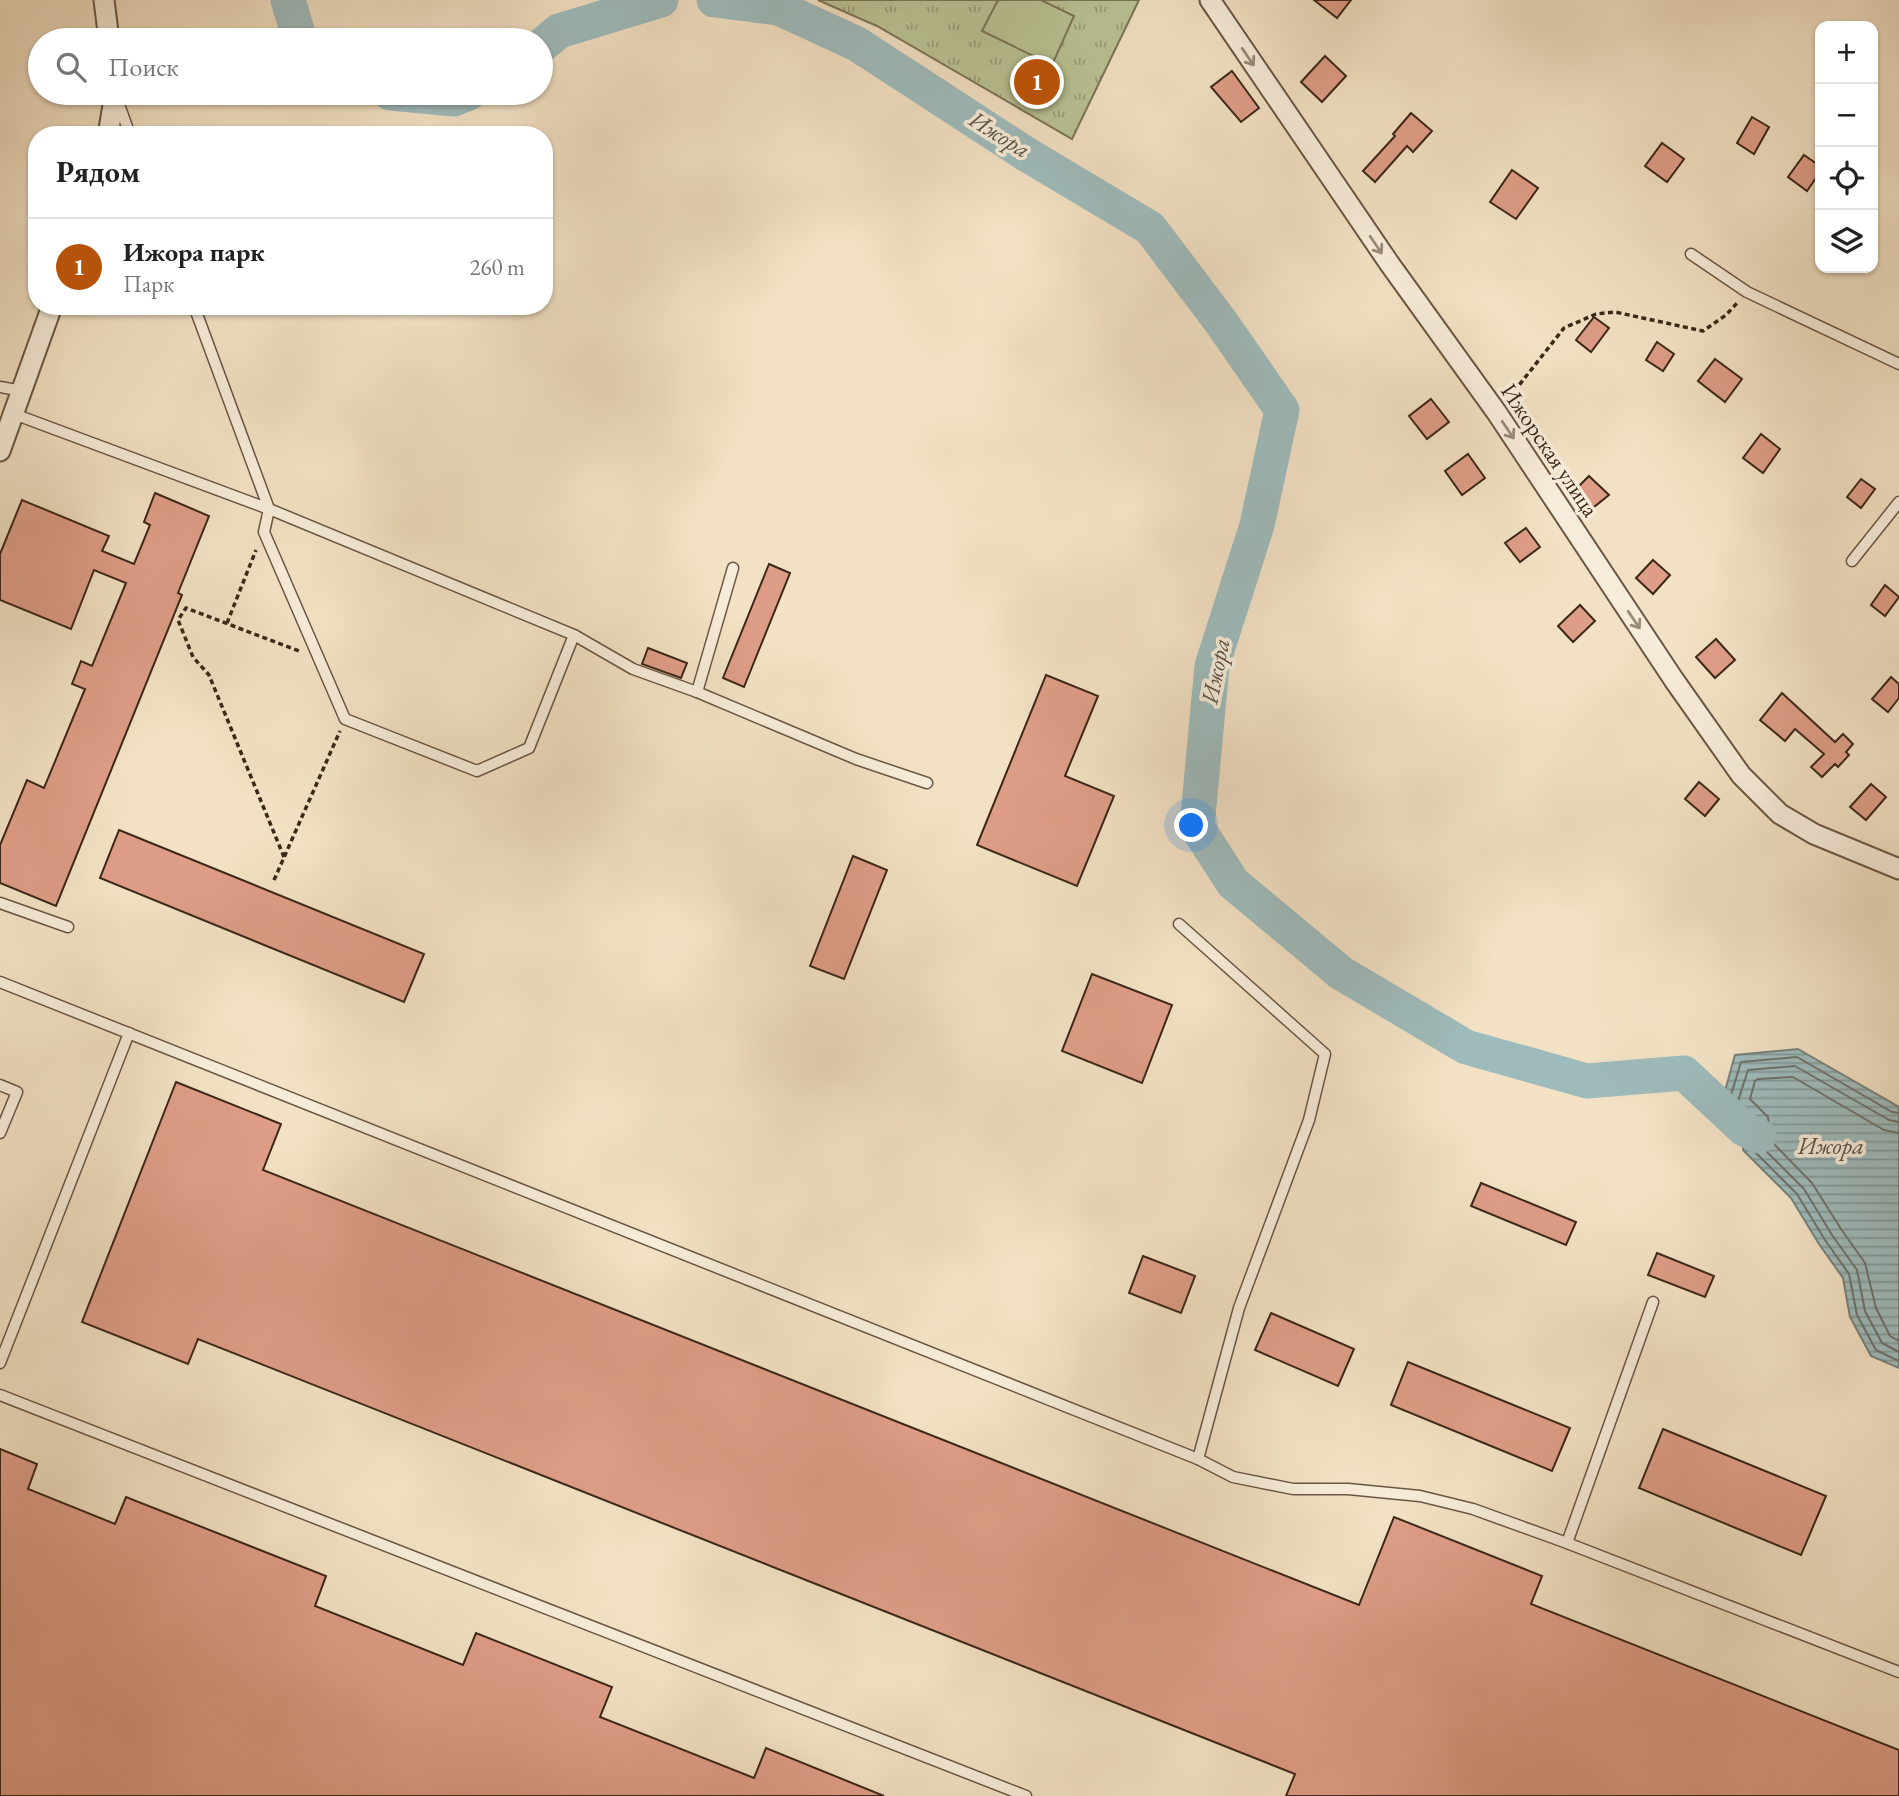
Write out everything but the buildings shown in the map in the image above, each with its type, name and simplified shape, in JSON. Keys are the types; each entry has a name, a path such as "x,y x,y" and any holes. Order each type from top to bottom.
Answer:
{"street":[{"path":"104,0 108,28"},
{"name":"Ижорская улица","path":"1210,0 1389,263 1497,413 1674,680 1741,775 1780,814 1814,834 1899,869"},
{"path":"110,126 113,105"},
{"path":"0,452 49,315"}],"lane":[{"path":"119,105 127,126"},
{"path":"1691,254 1747,292 1899,364"},
{"path":"197,315 269,509 264,532 345,719 477,771 530,748 574,635"},
{"path":"0,387 22,391"},
{"path":"14,414 269,509 574,635 634,669 697,692 856,759 927,783"},
{"path":"1853,561 1899,502"},
{"path":"697,692 733,568"},
{"path":"0,902 68,927"},
{"path":"1179,924 1325,1054 1309,1120 1239,1308 1198,1459"},
{"path":"0,982 1198,1459 1233,1477 1293,1489 1348,1489 1420,1496 1473,1509 1899,1672"},
{"path":"0,1363 129,1033"},
{"path":"0,1085 17,1092 0,1133"},
{"path":"1567,1543 1653,1302"},
{"path":"0,1395 1026,1796"}],"path":[{"path":"1497,413 1564,328 1597,314 1615,312 1703,331 1726,315 1747,292"},
{"path":"227,623 264,532"},
{"path":"284,857 209,675 193,657 178,620 186,608 319,659"},
{"path":"274,880 345,719"}],"green space":[{"path":"818,0 1139,0 1072,139 877,26"},
{"path":"998,0 1041,0 1074,16 1052,65 982,31"}],"water":[{"name":"Ижора","path":"1798,1049 1899,1107 1899,1368 1871,1356 1850,1317 1843,1278 1791,1198 1743,1150 1744,1129 1720,1109 1735,1055"}],"waterway":[{"name":"Ижора","path":"288,0 296,28"},
{"name":"Ижора","path":"553,36 559,31 661,0"},
{"name":"Ижора","path":"714,0 779,8 857,44 1026,154 1150,228 1221,322 1282,410 1257,525 1212,666 1197,827 1233,883 1341,973 1466,1047 1587,1081 1684,1073 1744,1129 1759,1136"}],"place":[{"name":"Ижора парк","path":"1037,82"}]}
